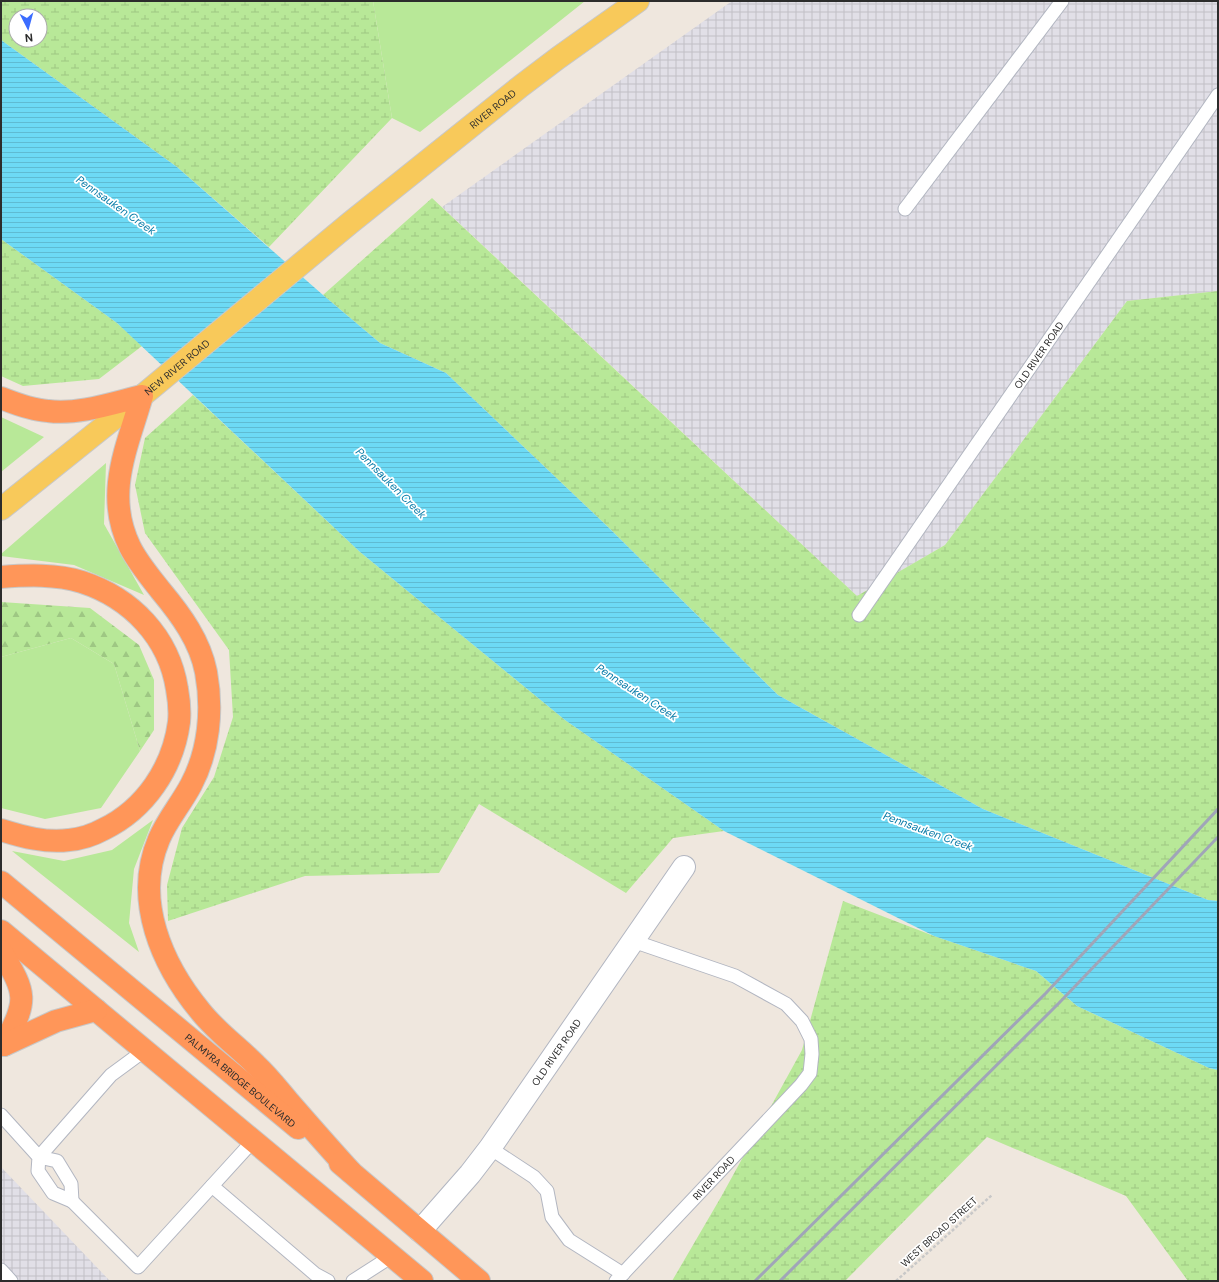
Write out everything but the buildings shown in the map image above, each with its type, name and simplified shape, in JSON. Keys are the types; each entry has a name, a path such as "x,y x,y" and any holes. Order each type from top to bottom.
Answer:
{"highway":[{"path":"1,398 30,408 49,412 88,408 142,396 122,462 118,489 120,519 130,547 139,562 172,604 194,637 205,670 209,704 207,739 198,770 191,786 160,837 154,853 148,885 151,918 163,953 185,991 201,1013 256,1064 351,1172"},
{"path":"1,577 25,575 52,576 81,582 104,591 126,603 158,636 168,656 175,676 179,699 179,722 173,748 163,772 151,792 136,808 117,822 94,834 70,840 38,839 19,836 1,830"},
{"name":"PALMYRA BRIDGE BOULEVARD","path":"1,882 351,1172 479,1281"},
{"path":"1,931 422,1281"},
{"path":"1,951 16,976 22,997 22,1006 19,1015 4,1045 56,1020 96,1010"}],"main road":[{"name":"RIVER ROAD","path":"350,223 546,67 638,1"},
{"name":"NEW RIVER ROAD","path":"1,509 142,396 350,223"}],"street":[{"name":"OLD RIVER ROAD","path":"420,1231 470,1174 490,1148 684,867"}],"lane":[{"path":"905,209 1062,1"},
{"name":"OLD RIVER ROAD","path":"859,615 1218,95"},
{"name":"RIVER ROAD","path":"620,1278 801,1085 810,1073 812,1054 811,1039 802,1021 786,1004 735,976 633,941"},
{"path":"145,1050 111,1075 39,1157 38,1171 53,1194 72,1200 138,1267 253,1141"},
{"path":"1,1115 39,1157 57,1161 71,1184 72,1200"},
{"path":"490,1148 534,1177 547,1191 552,1217 569,1240 620,1278"},
{"path":"212,1186 315,1274 328,1281"},
{"path":"353,1281 392,1256"},
{"path":"1,1270 12,1281"}],"path":[{"name":"WEST BROAD STREET","path":"896,1281 992,1195"}],"shaded area":[{"path":"732,1 1218,1 1218,291 1127,301 945,545 857,596 442,207"},
{"path":"1,1167 110,1281 1,1281"}],"green space":[{"path":"1,1 373,1 392,118 269,247 177,167 12,48 48,48 48,8 8,8 8,45 1,40"},
{"path":"373,1 585,1 420,132 392,118"},
{"path":"432,198 857,596 945,545 1127,301 1218,291 1218,901 1208,900 983,809 778,695 607,526 446,373 380,343 323,295"},
{"path":"1,239 117,323 142,346 99,379 23,386 1,376"},
{"path":"193,395 360,552 565,720 724,831 673,838 626,893 479,804 439,873 305,876 168,921 167,885 182,828 214,777 233,717 229,650 145,533 135,485 145,438"},
{"path":"1,417 44,437 1,472"},
{"path":"106,463 104,524 144,595 74,565 1,556 1,554"},
{"path":"1,602 90,608 139,645 154,680 154,730 140,751 114,664 71,638 1,657"},
{"path":"71,638 114,664 140,751 101,808 45,819 1,808 1,657"},
{"path":"153,820 134,869 129,923 139,952 12,851 64,861 112,850"},
{"path":"843,901 934,936 1036,971 1077,1006 1209,1068 1218,1070 1218,1281 1188,1281 1126,1196 987,1137 845,1281 672,1281 721,1197 802,1050"}],"water":[{"name":"Pennsauken Creek","path":"1,40 8,45 8,48 12,48 177,167 380,343 446,373 607,526 778,695 983,809 1208,900 1218,901 1218,1070 1209,1068 1077,1006 1036,971 934,936 724,831 565,720 360,552 117,323 1,239"}],"railway":[{"path":"755,1281 1046,993 1218,809"},
{"path":"780,1281 1059,1003 1218,837"}]}
